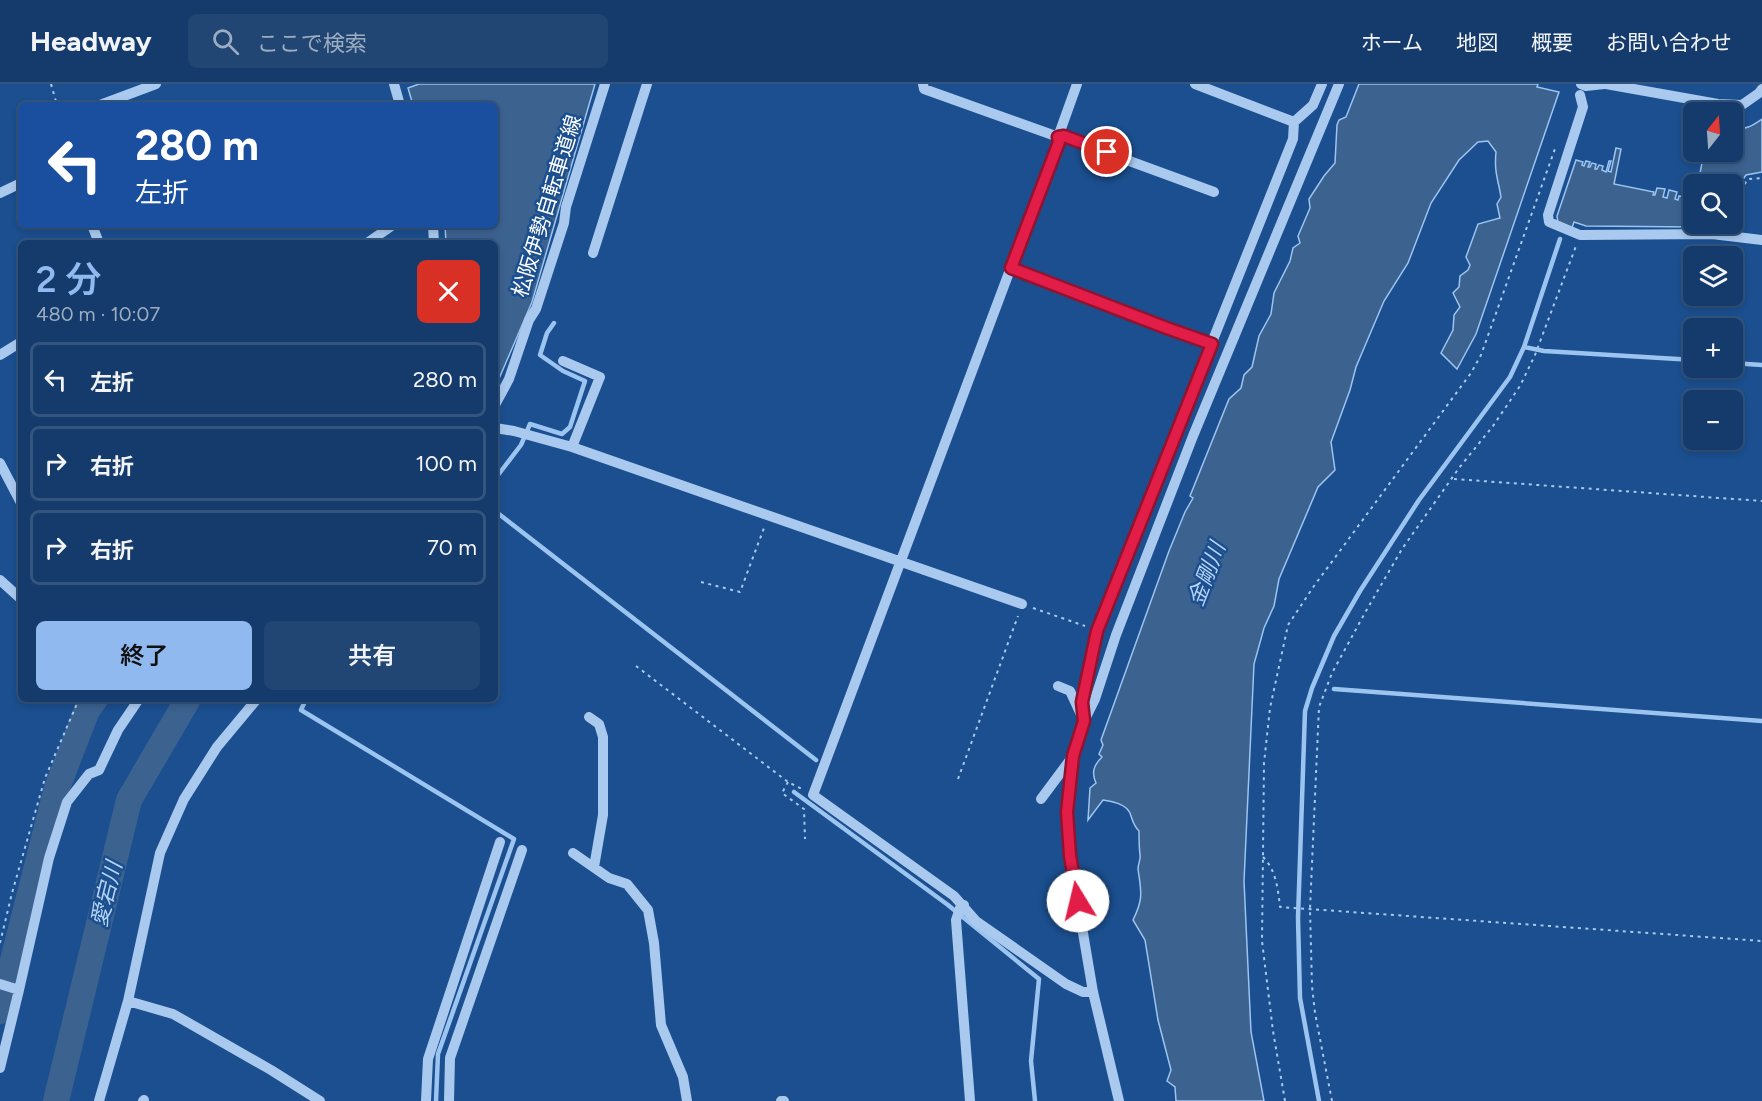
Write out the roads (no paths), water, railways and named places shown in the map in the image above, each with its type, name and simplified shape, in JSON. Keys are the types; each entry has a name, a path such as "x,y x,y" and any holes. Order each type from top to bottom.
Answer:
{"street":[{"path":"108,102 156,84"},
{"path":"394,84 399,102"},
{"name":"松阪伊勢自転車道線","path":"498,399 509,379 529,320 536,309 605,84"},
{"path":"593,253 647,84"},
{"path":"923,84 924,89 1058,137 1064,136 1214,192"},
{"path":"1077,84 1058,137 1059,142 813,795 954,896 976,921 1066,984 1083,992 1093,992"},
{"path":"1195,84 1294,122"},
{"path":"1084,721 1082,702 1097,631 1293,139 1294,122 1314,105 1322,84"},
{"path":"1119,1101 1093,992 1070,856 1067,812 1073,756 1116,635 1193,436 1339,84"},
{"path":"1762,89 1742,105 1718,104 1605,84 1586,86 1581,89 1583,107 1548,215 1549,222 1580,235 1712,234 1762,240"},
{"path":"0,194 18,185"},
{"path":"371,240 389,228"},
{"path":"1011,268 1212,344"},
{"path":"0,355 18,344"},
{"path":"562,362 600,377 572,447"},
{"path":"498,428 572,447 1022,604"},
{"path":"0,463 18,497"},
{"path":"0,580 18,591"},
{"path":"1058,686 1070,691 1084,721"},
{"path":"0,1068 49,858 67,802 88,774 99,770 118,730 136,702"},
{"path":"99,1101 128,1001 160,853 170,826 184,799 218,747 254,702"},
{"path":"590,717 599,724 603,737 603,815 594,867"},
{"path":"1041,799 1073,756"},
{"path":"426,1101 428,1059 500,842"},
{"path":"449,1101 450,1058 522,850"},
{"path":"573,853 609,878 627,884 648,910 654,943 662,1026 683,1077 687,1101"},
{"path":"962,907 956,920 970,1101"},
{"path":"0,984 19,989"},
{"path":"128,1001 173,1014 320,1101"}],"water":[{"path":"419,84 595,84 532,302 498,381 498,240 446,240 445,228 498,228 498,102 412,102 408,88"},
{"name":"金剛川","path":"1359,84 1538,84 1537,87 1559,92 1476,334 1457,369 1441,353 1453,330 1454,315 1460,307 1453,293 1459,287 1460,276 1468,270 1470,265 1466,257 1478,224 1500,218 1497,204 1501,197 1496,170 1496,152 1488,141 1478,142 1459,160 1431,203 1408,263 1384,301 1356,367 1331,442 1335,470 1318,487 1279,579 1274,606 1264,628 1254,664 1244,881 1251,1032 1264,1101 1176,1101 1175,1087 1167,1081 1171,1070 1158,1020 1145,940 1133,920 1141,894 1138,869 1139,831 1128,810 1110,801 1103,800 1088,820 1090,788 1096,783 1094,769 1102,757 1099,754 1103,745 1101,740 1169,551 1193,498 1190,496 1229,399 1241,388 1244,375 1252,367 1259,336 1271,314 1274,293 1290,261 1293,248 1300,243 1298,236 1310,208 1309,199 1335,163 1337,125 1339,120 1346,117"},
{"path":"1762,119 1762,172 1746,175 1743,179 1743,174 1700,174 1702,162 1743,162 1743,128"},
{"path":"1616,148 1621,149 1614,184 1654,192 1653,195 1657,188 1665,189 1663,197 1667,198 1669,190 1677,192 1675,199 1678,200 1679,196 1683,197 1683,227 1586,226 1574,222 1572,228 1558,223 1557,216 1576,160 1583,162 1584,166 1586,161 1590,162 1588,167 1592,163 1596,164 1595,169 1599,165 1603,166 1602,170 1606,172 1609,161 1611,161 1608,171 1611,172"}],"waterway":[{"path":"1319,1101 1300,998 1298,918 1305,711 1334,636 1360,591 1419,500 1510,377 1524,347 1560,239"},
{"path":"498,475 521,445 530,424 562,434 570,427 585,381 563,371 540,355 547,333 554,323"},
{"path":"1524,347 1544,351 1683,359"},
{"path":"1743,364 1762,365"},
{"path":"498,513 816,760"},
{"path":"1334,689 1762,721"},
{"path":"0,1011 57,788 87,710 93,702"},
{"name":"愛宕川","path":"56,1101 129,800 186,702"},
{"path":"305,702 301,710 514,839 438,1054 436,1101"},
{"path":"794,792 948,905 1039,979 1031,1061 1035,1101"}]}
